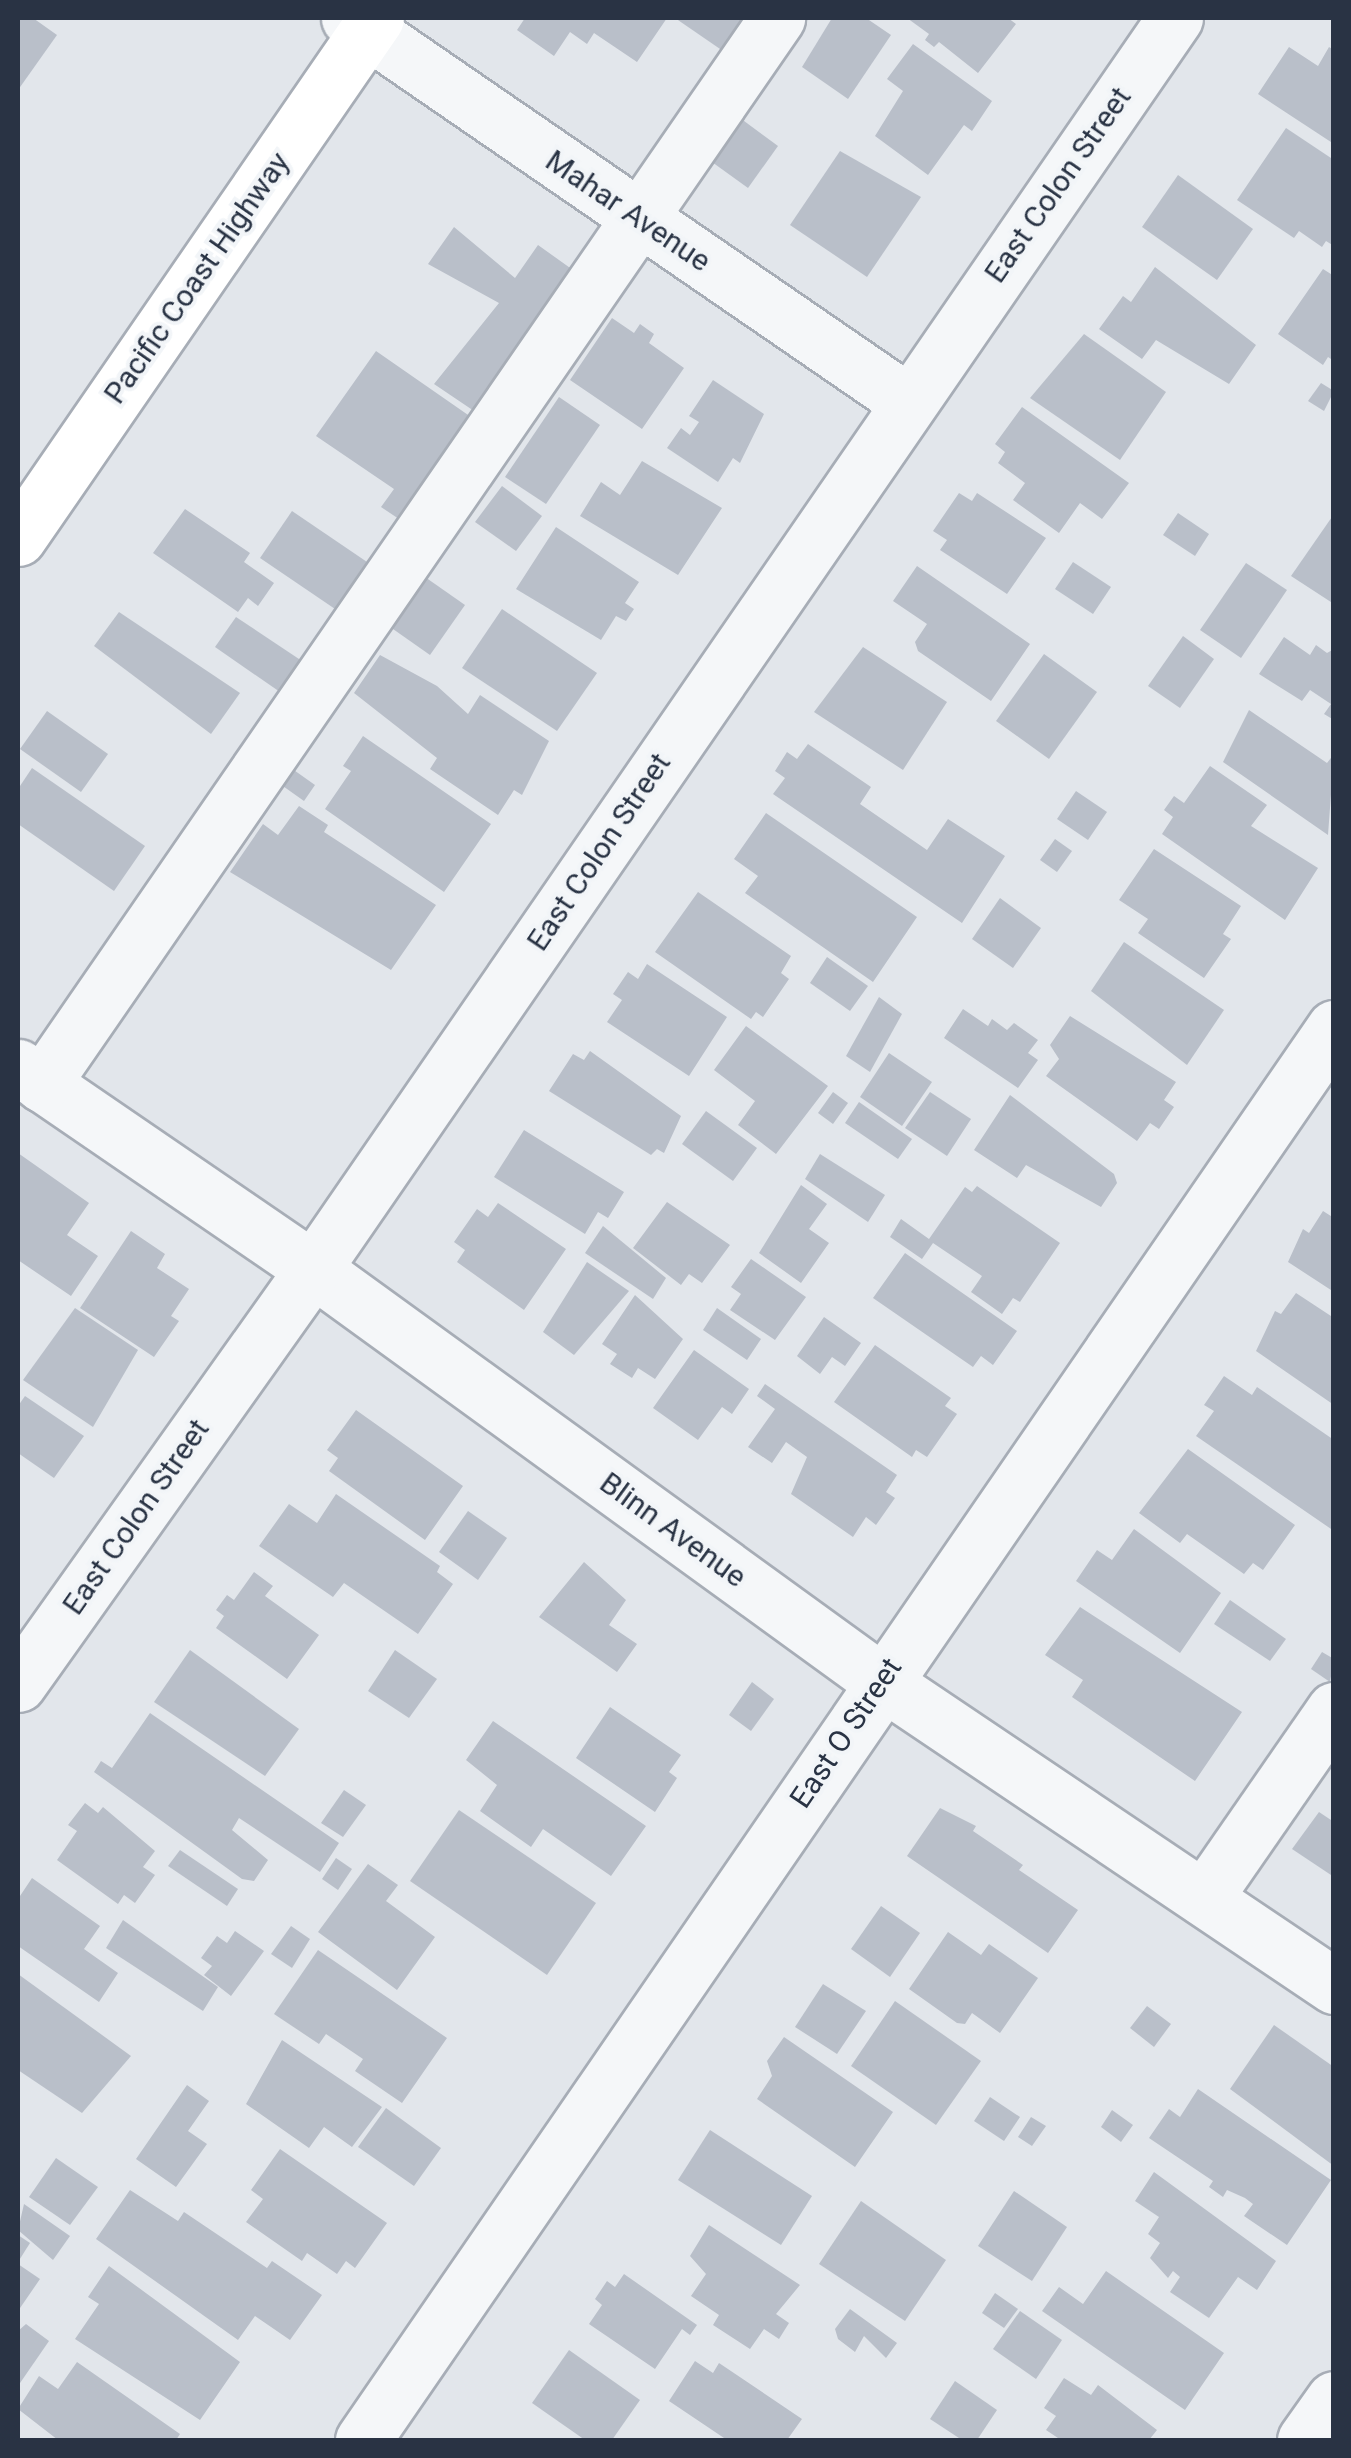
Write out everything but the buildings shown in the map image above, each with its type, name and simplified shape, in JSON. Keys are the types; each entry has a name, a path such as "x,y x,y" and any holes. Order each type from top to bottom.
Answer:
{"highway":[{"name":"Pacific Coast Highway","path":"18,538 364,22"}],"street":[{"path":"30,1076 777,18"},
{"name":"East Colon Street","path":"18,1684 313,1269 1175,18"},
{"name":"Mahar Avenue","path":"364,22 638,218 908,402"},
{"name":"East O Street","path":"362,2440 1334,1028"},
{"name":"Blinn Avenue","path":"30,1076 313,1269 881,1681 1334,1986"},
{"path":"1204,1898 1334,1710"},
{"path":"1306,2440 1334,2399"}]}
